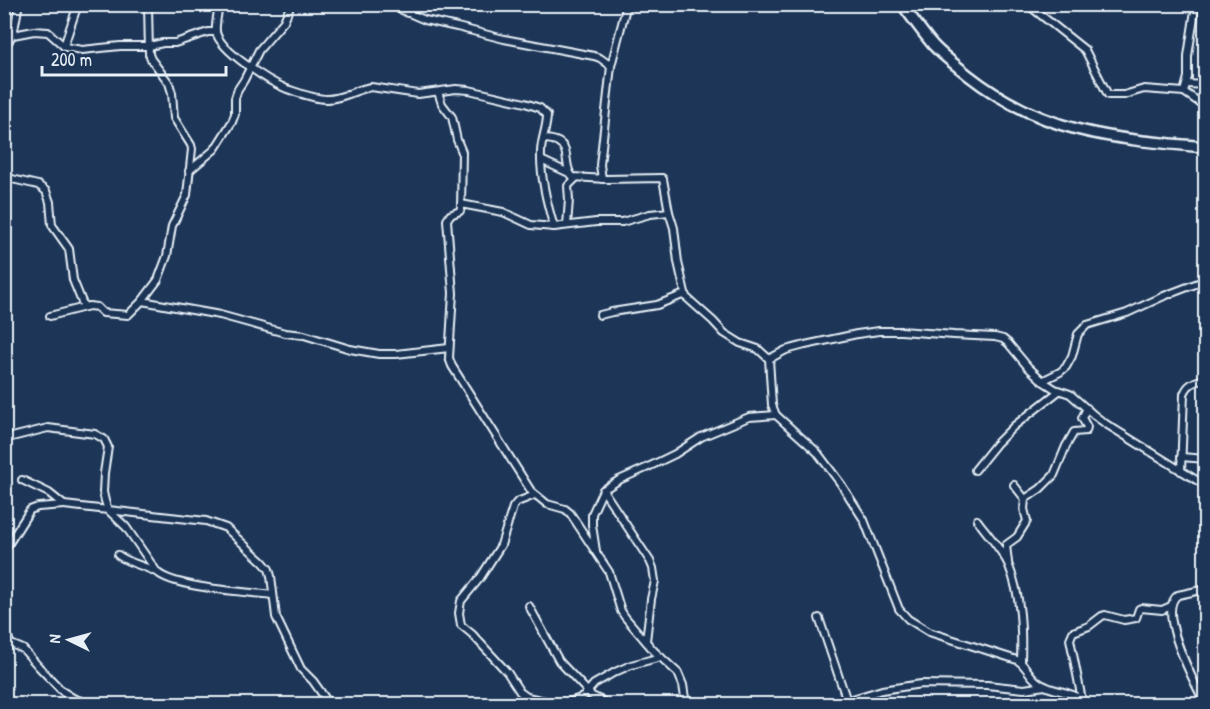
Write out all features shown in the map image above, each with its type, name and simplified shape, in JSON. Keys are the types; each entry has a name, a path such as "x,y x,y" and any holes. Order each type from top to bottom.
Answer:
{"main road":[{"path":"902,4 933,45 961,70 993,93 1036,116 1078,130 1113,138 1206,147"}],"street":[{"path":"4,47 13,35 19,4"},
{"path":"64,46 78,4"},
{"path":"50,315 94,306 103,313 128,315 153,288 162,271 172,226 185,200 192,147 174,118 169,83 151,59 148,4"},
{"path":"219,4 216,32 224,45 231,53 286,88 318,98 346,96 371,87 418,94 456,89 469,90 540,108 545,112 547,118 541,146 541,160 547,203 554,227"},
{"path":"189,171 215,149 232,122 238,89 264,43 284,21 291,4"},
{"path":"388,4 425,21 594,56 611,66"},
{"path":"407,13 411,4"},
{"path":"602,179 601,158 611,66 627,4"},
{"path":"1027,4 1085,51 1108,95 1124,95 1144,89 1184,92 1206,107"},
{"path":"1184,92 1187,84 1188,56 1196,4"},
{"path":"4,33 13,35 34,30 48,32 64,46 82,50 180,42 208,32 216,32"},
{"path":"1187,84 1206,85"},
{"path":"438,92 442,104 452,117 458,145 462,152 460,211 450,215 447,220 453,306 449,358 531,491 547,504 567,511 609,572 621,612 682,679 686,705"},
{"path":"543,139 558,142 563,147 569,173"},
{"path":"541,160 576,178 662,178 664,180 685,294 724,333 735,341 758,349 769,359 772,405 776,415 817,452 861,512 894,599 903,615 929,632 984,648 1021,662"},
{"path":"4,174 12,179 38,184 46,191 50,202 52,225 69,249 73,280 84,307"},
{"path":"567,225 568,186 576,178"},
{"path":"461,204 503,212 531,225 554,227 596,222 622,222 650,213 669,212"},
{"path":"1042,381 1066,367 1072,356 1078,334 1087,325 1127,313 1206,280"},
{"path":"600,315 657,305 685,294"},
{"path":"142,302 220,315 285,333 304,335 350,349 379,354 449,348"},
{"path":"769,359 786,350 805,345 879,331 1003,339 1042,381 1059,391 1070,394 1106,424 1206,486"},
{"path":"1181,471 1184,394 1191,383 1206,378"},
{"path":"975,470 1014,426 1059,391"},
{"path":"1025,499 1040,489 1054,475 1074,432 1086,431 1087,428 1082,418 1087,408"},
{"path":"596,553 592,513 603,490 675,454 701,437 749,417 776,415"},
{"path":"4,439 48,428 95,434 104,439 108,447 103,492 108,510 120,519 157,572"},
{"path":"1181,457 1206,459"},
{"path":"22,480 49,493 64,506"},
{"path":"1014,485 1025,499 1024,509 1027,523 1016,538 1006,545 1008,563 1016,591 1022,636 1021,662 1030,676 1045,686 1068,692 1082,702"},
{"path":"603,490 653,568 655,581 646,641"},
{"path":"535,495 517,502 513,507 501,545 480,578 461,601 460,622 507,672 524,695 550,702 561,703 583,697 594,684 602,679 631,665 661,657"},
{"path":"4,551 7,542 33,508 64,506 207,521 220,525 269,569 276,617 301,669 319,690 328,705"},
{"path":"977,520 1008,563"},
{"path":"118,555 129,562 150,568 164,577 205,588 273,595"},
{"path":"1205,705 1174,631 1171,606 1174,597 1178,595 1206,589"},
{"path":"529,606 559,661 587,692 608,705"},
{"path":"1082,702 1070,639 1073,632 1089,626 1105,615 1124,620 1136,618 1140,609 1162,610 1171,606"},
{"path":"4,616 8,642 23,649 62,691 89,705"},
{"path":"819,618 848,703"},
{"path":"836,705 848,703 882,690 921,684 987,685 1024,689 1045,686"}]}
